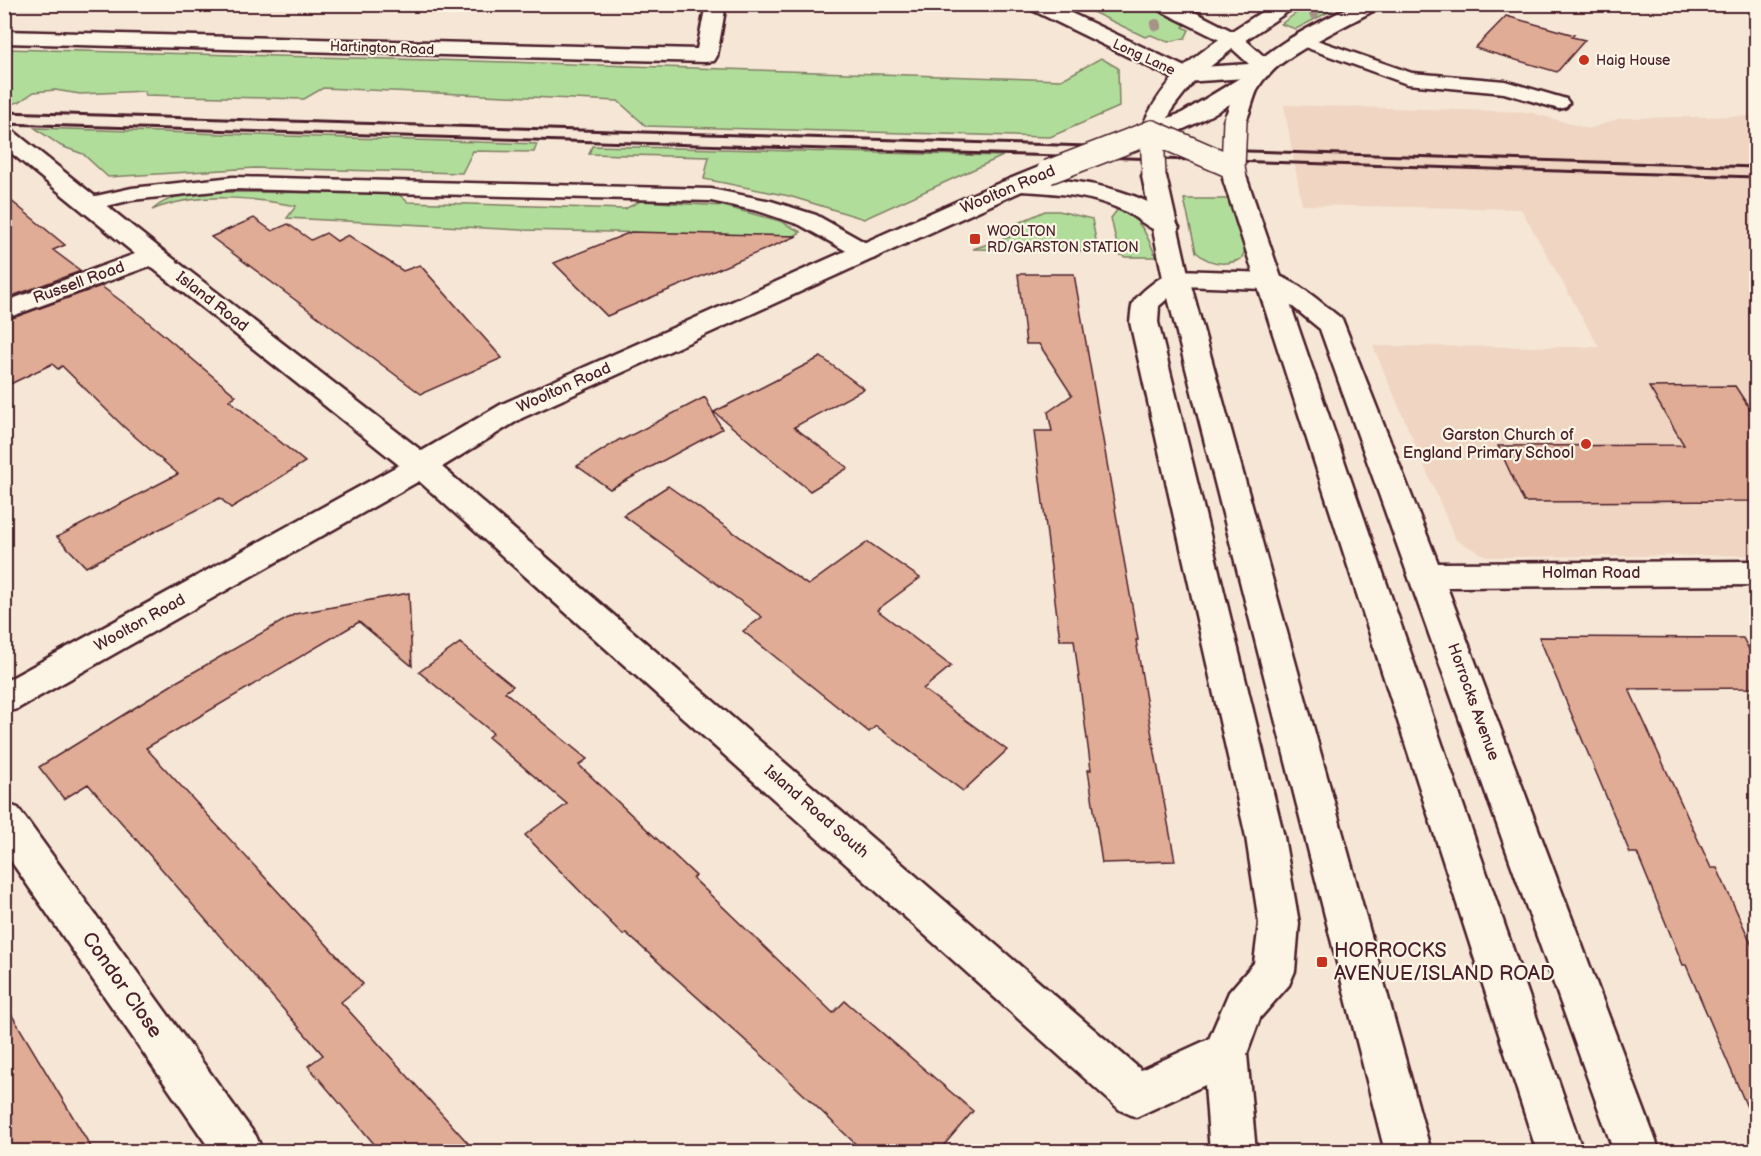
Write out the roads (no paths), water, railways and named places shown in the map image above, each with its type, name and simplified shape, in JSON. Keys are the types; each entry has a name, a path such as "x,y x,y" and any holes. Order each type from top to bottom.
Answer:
{"street":[{"name":"Hartington Road","path":"4,37 706,56 716,4"},
{"name":"Long Lane","path":"1035,4 1184,75 1259,73"},
{"path":"1162,4 1233,39 1259,73 1235,122 1234,173 1560,1152"},
{"path":"1289,4 1233,39 1184,75 1164,100 1154,124 1151,155 1176,278 1407,1152"},
{"name":"Woolton Road","path":"4,699 421,466 512,411 1154,124 1190,118 1305,41 1371,4"},
{"path":"1154,124 1234,173"},
{"name":"Island Road","path":"4,135 153,256 421,466"},
{"path":"1019,184 1065,187 1107,194 1140,208 1166,227"},
{"name":"Russell Road","path":"4,311 153,256"},
{"path":"1176,278 1146,304 1144,322 1265,837 1279,923 1274,971 1244,1006 1225,1054 1233,1152"},
{"name":"Horrocks Avenue","path":"1176,278 1269,281 1303,302 1332,325 1638,1152"},
{"name":"Island Road South","path":"421,466 1136,1095 1225,1054"},
{"name":"Holman Road","path":"1426,575 1756,573"},
{"name":"Condor Close","path":"4,819 240,1152"}],"lane":[{"path":"1305,41 1407,78 1505,87 1559,103"},
{"path":"90,204 132,194 233,183 711,195 763,206 808,220 867,253"}],"railway":[{"path":"4,112 1756,167"},
{"path":"4,124 1756,177"}],"place":[{"name":"Haig House","path":"1584,60"},
{"name":"WOOLTON RD/GARSTON STATION","path":"975,239"},
{"name":"Garston Church of England Primary School","path":"1586,444"},
{"name":"HORROCKS AVENUE/ISLAND ROAD","path":"1322,962"}]}
